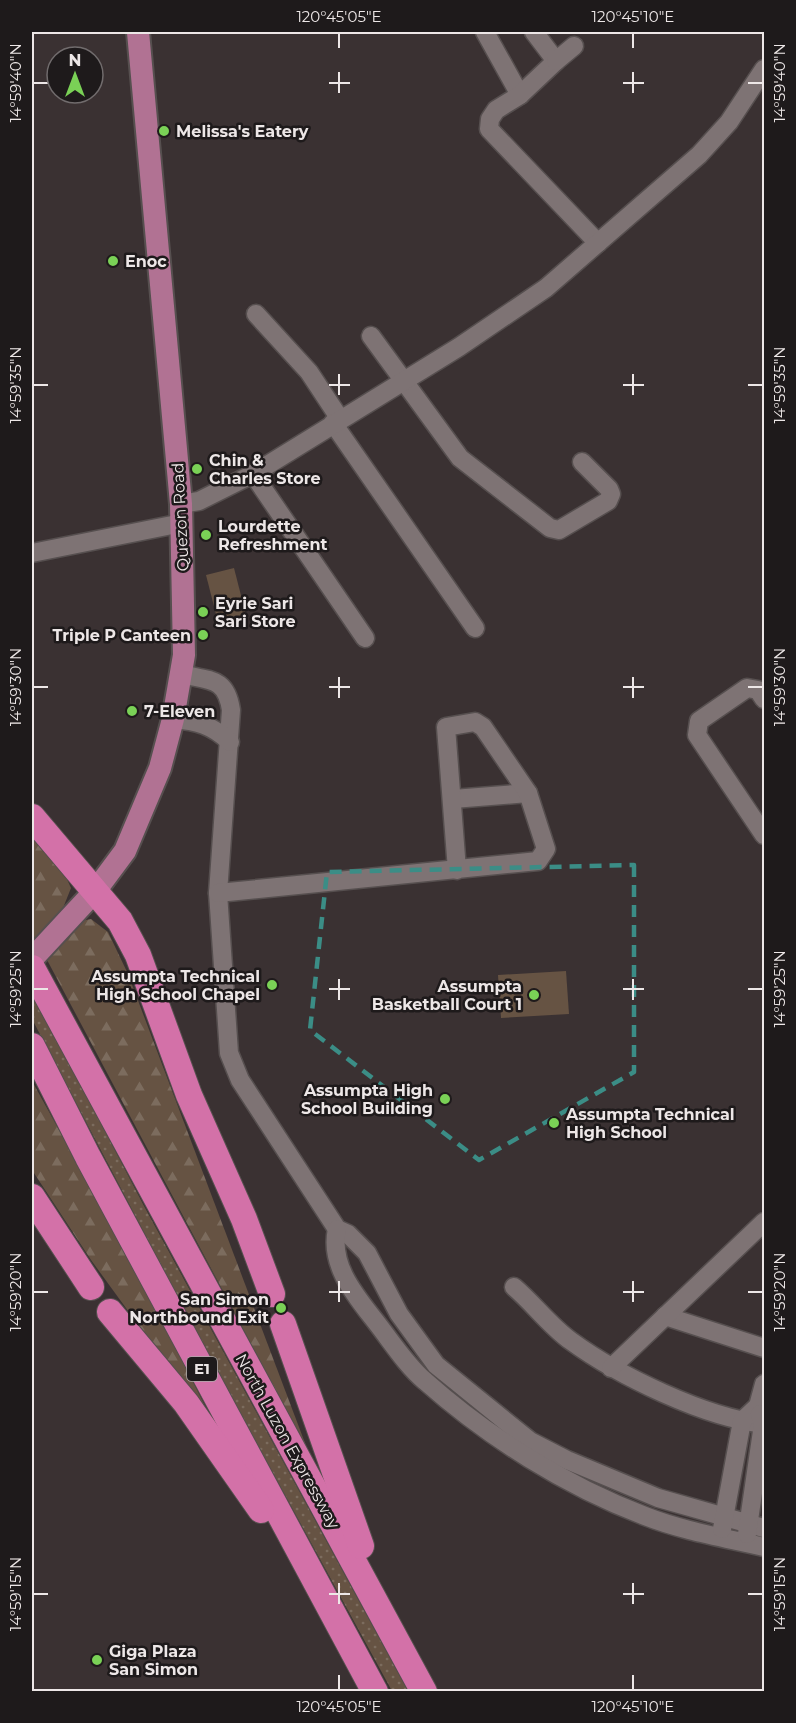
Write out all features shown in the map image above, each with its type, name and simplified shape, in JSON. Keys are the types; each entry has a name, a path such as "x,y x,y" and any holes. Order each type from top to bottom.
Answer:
{"highway":[{"path":"32,817 62,856 96,891 120,921 138,955 189,1095 244,1219 272,1294"},
{"name":"North Luzon Expressway","path":"32,968 424,1692"},
{"name":"E1","path":"32,1046 88,1157 375,1692"},
{"path":"32,1197 91,1287"},
{"path":"110,1312 186,1403 224,1457 361,1667"},
{"path":"283,1324 364,1554 432,1692"}],"main road":[{"name":"Quezon Road","path":"32,959 96,891 125,851 160,768 173,718 184,656 181,514 138,32"}],"street":[{"path":"485,32 520,95"},
{"path":"534,32 556,61"},
{"path":"574,46 520,95 496,110 490,119 489,129 598,243"},
{"path":"32,553 181,514 199,501 253,474 459,347 546,288 699,155 729,122 765,69"},
{"path":"256,314 309,372 336,421 475,628"},
{"path":"371,336 460,458 550,528 559,530 608,501 611,494 609,489 582,462"},
{"path":"253,474 364,638"},
{"path":"181,674 218,683 225,688 231,710 218,893 229,1053 240,1080 338,1229 359,1244 399,1314 436,1365 530,1441 567,1461 722,1527 746,1542 765,1547"},
{"path":"764,835 697,735 697,728 699,720 747,688 758,690 765,699"},
{"path":"173,718 199,721 216,729 230,742"},
{"path":"218,893 457,870 538,861 546,849 528,793 483,727 475,722 446,727 457,870"},
{"path":"453,799 528,793"},
{"path":"611,1368 765,1222"},
{"path":"338,1229 335,1254 342,1273 381,1329 423,1380 514,1448 572,1482 646,1517 722,1527 757,1525"},
{"path":"342,1273 370,1260"},
{"path":"514,1287 569,1340 611,1368 692,1404 742,1421 764,1424"},
{"path":"381,1329 399,1314"},
{"path":"665,1316 765,1348"},
{"path":"722,1527 742,1421 758,1406 765,1384"},
{"path":"746,1542 757,1525 764,1424 758,1406"}],"highlighted area":[{"path":"634,865 634,1072 479,1160 310,1030 327,872"}],"green space":[{"path":"234,568 247,619 219,626 206,575"},
{"path":"32,836 66,877 71,888 63,908 35,939 32,932"},
{"path":"91,919 108,932 128,974 308,1451 46,958 81,921"},
{"name":"Assumpta Basketball Court 1","path":"566,971 569,1014 501,1018 498,975"},
{"path":"32,991 144,1206 408,1691 392,1691 202,1343 32,1019"},
{"path":"32,1081 143,1282 222,1440 91,1260 32,1170"}],"place":[{"name":"Melissa's Eatery","path":"164,131"},
{"name":"Enoc","path":"113,261"},
{"name":"Chin & Charles Store","path":"197,469"},
{"name":"Lourdette Refreshment","path":"206,535"},
{"name":"Eyrie Sari Sari Store","path":"203,612"},
{"name":"Triple P Canteen","path":"203,635"},
{"name":"7-Eleven","path":"132,711"},
{"name":"Assumpta Technical High School Chapel","path":"272,985"},
{"name":"Assumpta Basketball Court 1","path":"534,995"},
{"name":"Assumpta High School Building","path":"445,1099"},
{"name":"Assumpta Technical High School","path":"554,1123"},
{"name":"San Simon Northbound Exit","path":"281,1308"},
{"name":"Giga Plaza San Simon","path":"97,1660"}]}
